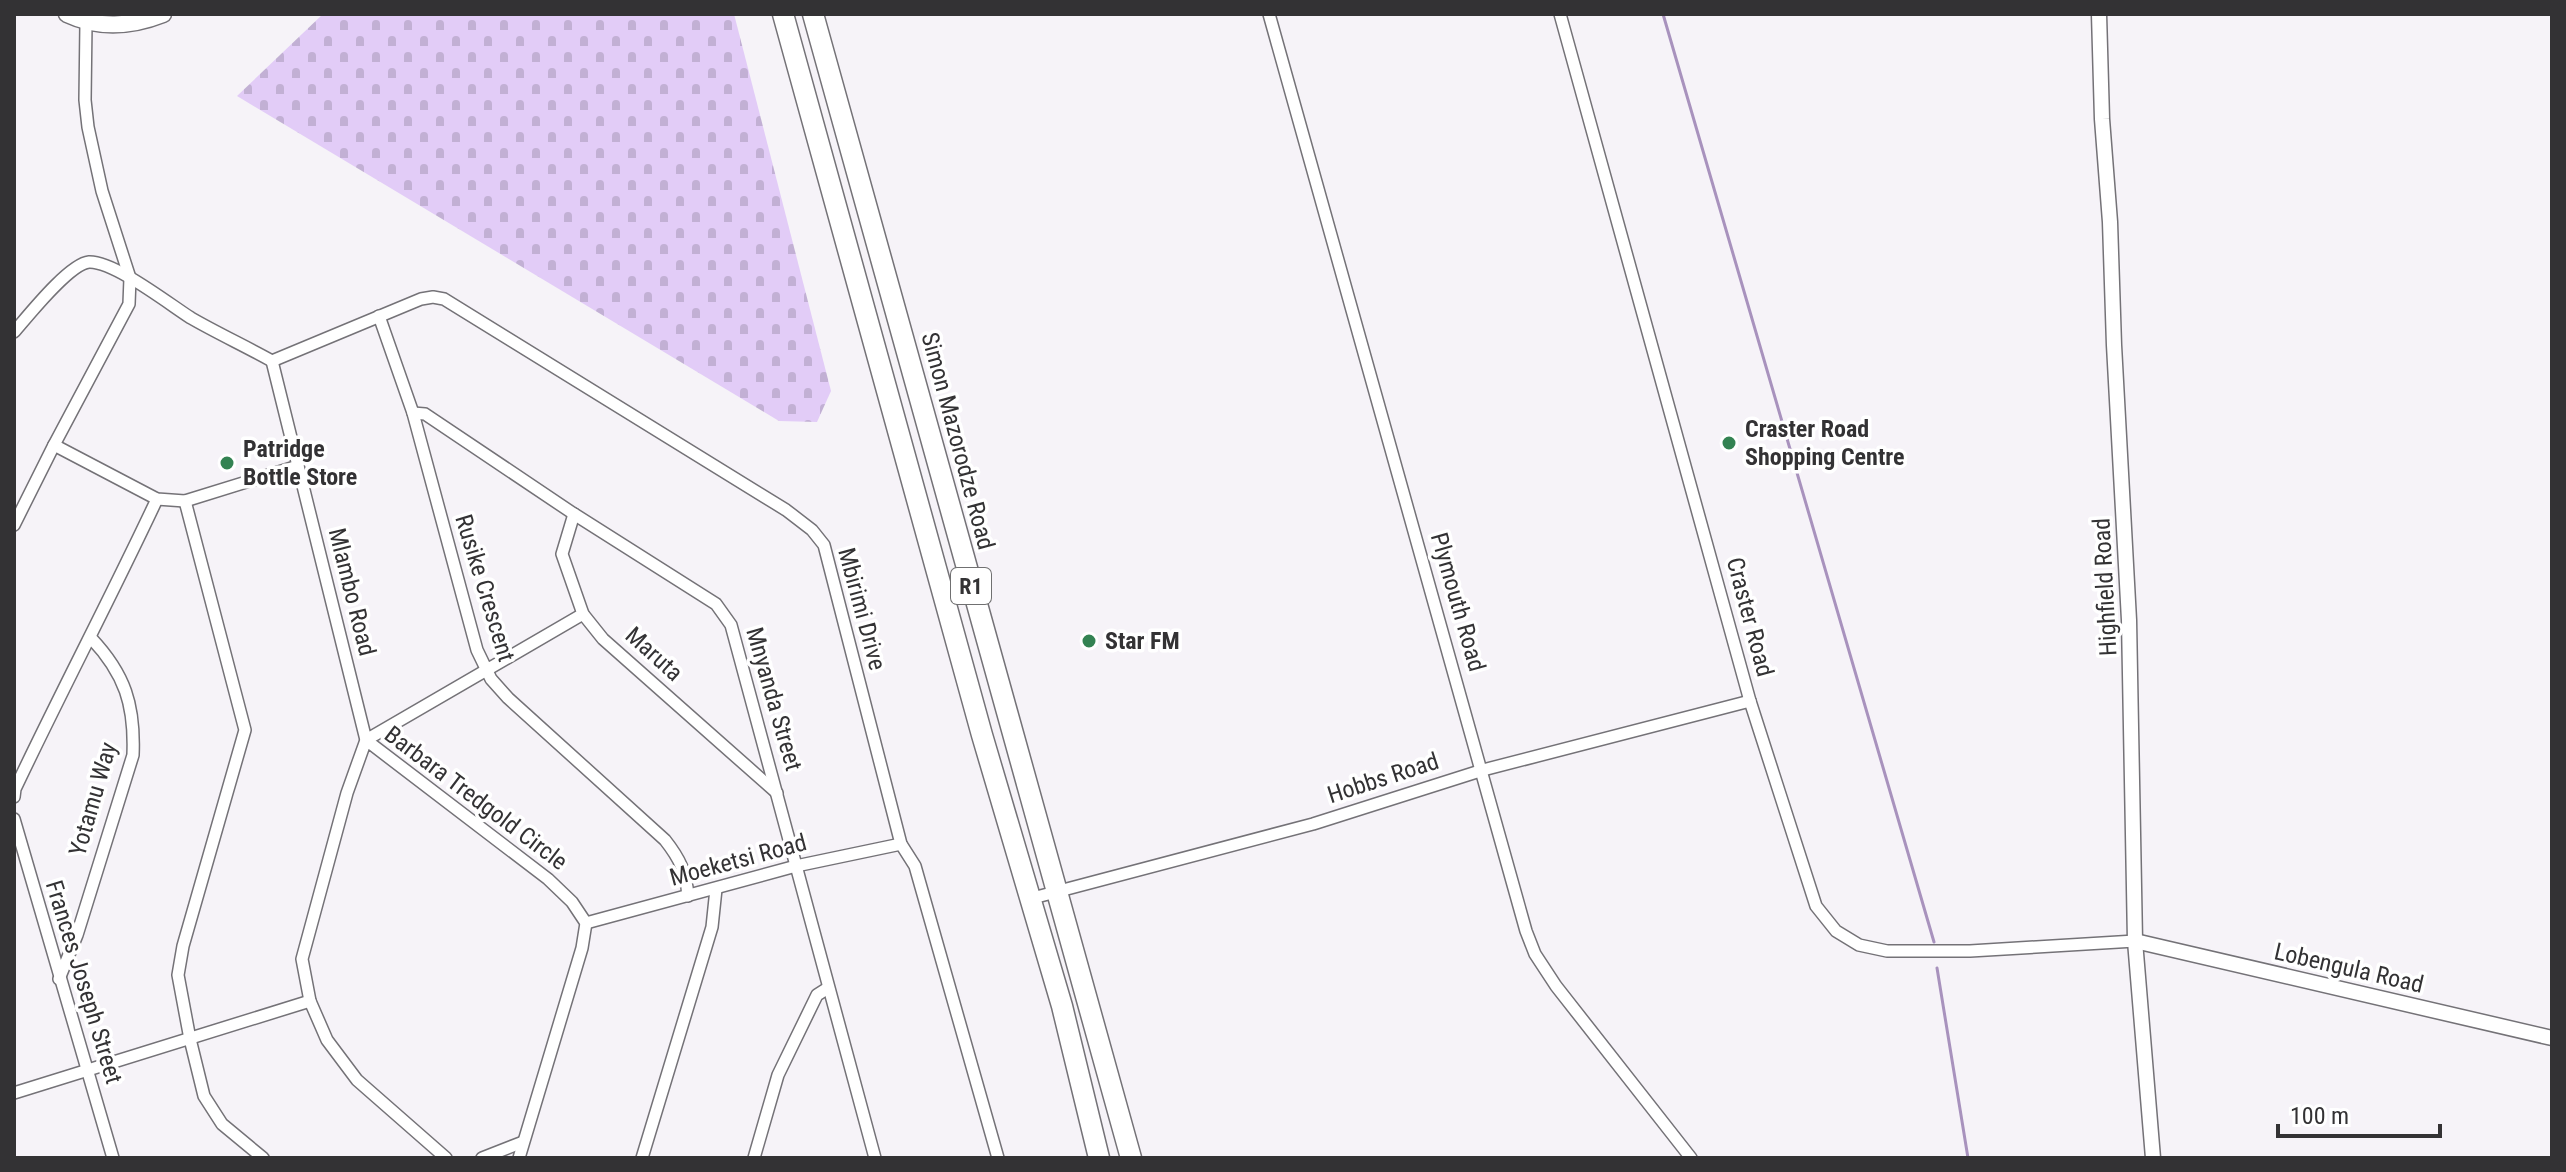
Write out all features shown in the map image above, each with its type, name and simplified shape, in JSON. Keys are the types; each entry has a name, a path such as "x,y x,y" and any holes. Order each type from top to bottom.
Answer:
{"highway":[{"name":"R1","path":"783,14 1029,899 1062,1006 1099,1158"},
{"name":"Simon Mazorodze Road","path":"813,14 1131,1158"},
{"path":"1056,892 1050,917 1064,966 1062,1006"}],"main road":[{"path":"67,14 86,23 117,25 146,21 163,14"}],"street":[{"name":"Plymouth Road","path":"1269,14 1526,931 1535,954 1556,986 1691,1158"},
{"name":"Craster Road","path":"1560,14 1750,701 1816,906 1836,931 1859,945 1887,951 1970,951 2135,941"},
{"name":"Highfield Road","path":"2099,14 2129,620 2135,941 2153,1158"},
{"path":"14,525 129,304 130,278 102,191 88,127 85,100 86,23"},
{"path":"14,332 60,281 89,262 110,267 192,318 272,361"},
{"name":"Mbirimi Drive","path":"272,361 421,299 444,299 786,510 812,530 824,545 901,844 915,866 998,1158"},
{"name":"Rusike Crescent","path":"379,316 413,413 477,650 491,679 508,698 665,840 679,856 686,872 688,896"},
{"name":"Mlambo Road","path":"272,361 366,740"},
{"name":"Mnyanda Street","path":"413,413 425,414 716,604 726,615 778,794 875,1158"},
{"path":"54,445 157,499 185,501 298,466"},
{"path":"14,797 71,670 91,638 157,499"},
{"path":"185,501 245,730 183,946 178,975 204,1096 222,1124 263,1158"},
{"name":"Maruta","path":"574,514 562,554 583,614 603,639 778,794"},
{"path":"366,740 583,614"},
{"name":"Yotamu Way","path":"59,979 77,935 133,755 134,730 123,680 109,657 91,638"},
{"name":"Hobbs Road","path":"1029,899 1313,824 1483,770 1750,701"},
{"name":"Barbara Tredgold Circle","path":"446,1158 357,1080 327,1040 310,1001 302,959 347,793 366,740 548,879 572,902 586,923"},
{"name":"Frances Joseph Street","path":"14,819 113,1158"},
{"name":"Moeketsi Road","path":"586,923 796,866 901,844"},
{"path":"642,1158 712,927 716,889"},
{"path":"519,1158 582,948 586,923"},
{"name":"Lobengula Road","path":"2135,941 2552,1038"},
{"path":"754,1158 778,1075 817,995 828,988"},
{"path":"14,1093 310,1001"},
{"path":"482,1158 523,1142"}],"green space":[{"path":"323,14 734,14 831,391 817,422 779,421 237,96"}],"waterway":[{"path":"1663,14 1934,942"},
{"path":"1937,968 1968,1158"}],"place":[{"name":"Craster Road Shopping Centre","path":"1729,443"},
{"name":"Patridge Bottle Store","path":"227,463"},
{"name":"Star FM","path":"1089,641"}]}
